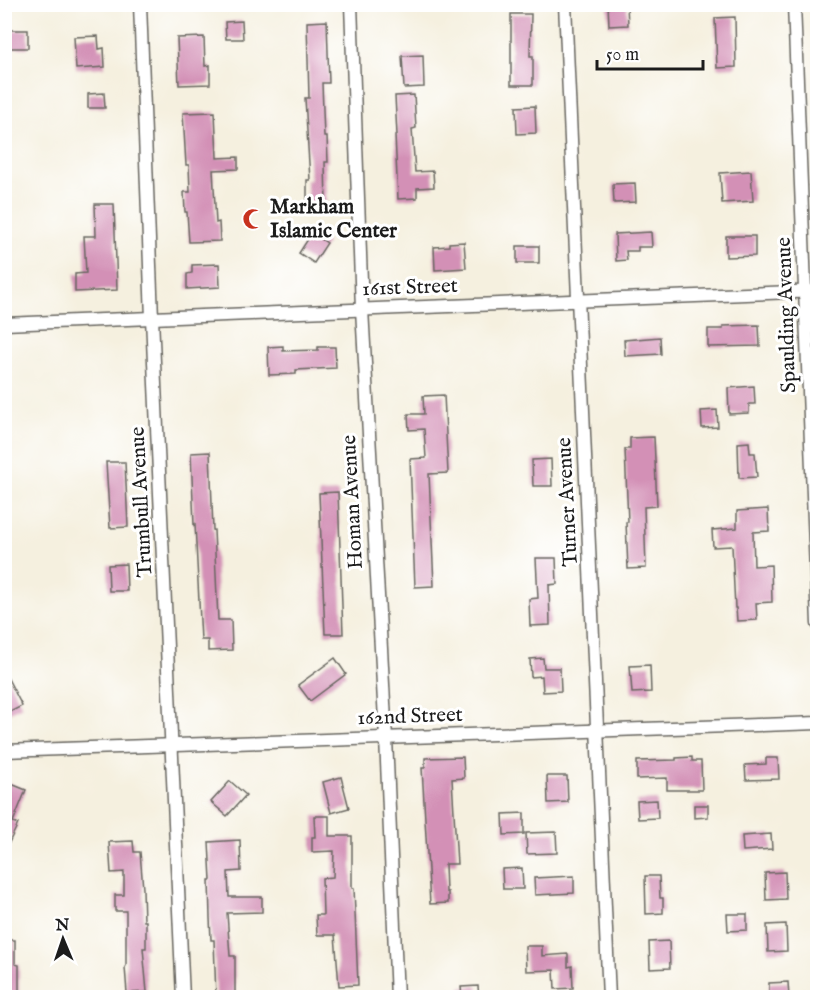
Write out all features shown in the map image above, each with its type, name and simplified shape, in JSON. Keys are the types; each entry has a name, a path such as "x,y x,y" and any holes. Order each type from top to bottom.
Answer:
{"street":[{"name":"Trumbull Avenue","path":"140,4 183,998"},
{"name":"Homan Avenue","path":"351,4 362,309 386,738 397,998"},
{"name":"Turner Avenue","path":"565,4 609,998"},
{"name":"Spaulding Avenue","path":"794,4 811,291 818,624"},
{"name":"161st Street","path":"4,324 811,291"},
{"name":"162nd Street","path":"4,751 818,723"}],"building":[{"path":"608,4 627,4 628,25 609,26"},
{"path":"511,14 531,14 530,56 533,56 533,85 511,85"},
{"path":"735,17 736,67 717,68 715,18"},
{"path":"242,21 243,39 226,39 225,22"},
{"path":"327,21 329,83 322,83 324,137 327,137 328,162 325,162 326,205 307,205 307,180 310,180 305,98 309,98 307,22"},
{"path":"7,30 28,30 28,48 7,48"},
{"path":"98,36 99,49 104,48 105,67 76,69 74,37"},
{"path":"204,37 205,66 210,65 210,84 179,85 177,38"},
{"path":"423,55 424,87 404,88 402,56"},
{"path":"104,93 105,108 88,108 88,94"},
{"path":"414,95 416,128 412,129 415,172 433,171 434,187 417,188 417,198 398,199 395,96"},
{"path":"535,106 536,133 517,134 516,107"},
{"path":"215,112 217,158 238,157 238,169 213,170 216,223 219,222 220,241 189,242 184,192 190,192 189,165 186,165 183,113"},
{"path":"751,171 753,201 722,203 720,173"},
{"path":"635,183 636,202 614,203 613,184"},
{"path":"95,204 114,204 117,290 75,292 75,274 86,273 84,236 96,236"},
{"path":"651,232 652,247 638,247 638,251 626,251 627,260 616,261 615,234"},
{"path":"312,233 327,243 314,263 299,253"},
{"path":"726,236 755,236 755,256 726,257"},
{"path":"464,242 466,268 435,270 434,247"},
{"path":"517,246 539,246 539,263 517,263"},
{"path":"219,264 220,287 187,289 187,274 192,273 192,265"},
{"path":"759,325 760,346 708,347 708,329 723,329 723,326"},
{"path":"660,337 661,354 625,356 624,340"},
{"path":"283,346 283,351 335,347 336,368 296,370 296,374 269,375 268,347"},
{"path":"754,386 755,404 749,404 749,413 729,414 728,388"},
{"path":"444,395 448,473 429,474 434,586 415,587 410,459 426,458 424,429 409,430 408,414 424,414 423,396"},
{"path":"717,410 718,427 702,428 701,411"},
{"path":"654,437 657,506 644,507 646,568 628,569 625,449 630,449 630,438"},
{"path":"749,442 750,453 755,453 757,477 739,478 738,443"},
{"path":"210,452 218,620 231,620 232,650 208,651 208,640 201,640 191,453"},
{"path":"551,459 552,486 533,486 532,460"},
{"path":"106,462 125,462 128,527 110,528"},
{"path":"338,492 343,634 325,634 319,493"},
{"path":"768,509 769,531 753,532 754,566 771,565 772,602 756,603 757,620 737,621 732,546 713,547 712,530 737,528 737,511"},
{"path":"536,558 556,558 557,584 549,585 550,625 530,626 529,599 538,598"},
{"path":"126,564 127,591 109,591 108,565"},
{"path":"335,658 346,674 310,701 298,685"},
{"path":"543,658 544,668 560,668 561,691 543,692 542,676 531,677 530,659"},
{"path":"650,665 651,692 632,693 630,666"},
{"path":"4,671 22,706 4,715"},
{"path":"463,757 464,778 452,779 457,864 445,864 448,903 430,904 422,768 425,768 425,758"},
{"path":"692,757 692,761 701,761 702,790 667,790 667,778 637,779 637,761 676,760 676,758"},
{"path":"766,758 778,758 779,779 746,780 745,765 766,764"},
{"path":"547,776 567,776 568,802 548,803"},
{"path":"341,777 349,808 331,813 323,782"},
{"path":"230,781 246,795 227,816 211,802"},
{"path":"9,783 26,790 13,822 18,824 4,853 4,794"},
{"path":"657,800 658,818 638,819 637,801"},
{"path":"694,805 708,805 708,817 694,818"},
{"path":"524,813 524,834 504,835 503,814"},
{"path":"314,816 329,816 329,836 352,836 352,888 354,888 358,985 339,986 335,935 317,935 316,915 323,915 322,878 333,877 334,851 312,852 312,837 315,837"},
{"path":"556,832 557,853 527,854 526,833"},
{"path":"771,834 772,849 743,851 742,836"},
{"path":"240,840 241,871 228,872 229,897 262,897 262,912 227,913 230,956 235,956 235,998 216,998 214,940 211,940 210,918 209,842"},
{"path":"133,841 134,852 140,852 144,921 146,921 146,948 143,948 147,992 127,993 126,911 115,911 115,895 124,895 124,872 111,873 109,842"},
{"path":"522,868 523,889 503,889 502,869"},
{"path":"785,872 786,899 766,900 765,873"},
{"path":"574,876 574,893 535,895 534,878"},
{"path":"645,876 659,876 663,913 646,914"},
{"path":"727,914 747,914 747,930 728,931"},
{"path":"786,924 787,951 768,952 767,925"},
{"path":"4,940 15,940 15,964 19,965 19,993 4,993"},
{"path":"669,941 670,968 650,969 649,942"},
{"path":"525,946 542,946 542,956 568,954 568,967 572,966 573,988 555,989 554,970 526,971"},
{"path":"788,982 789,998 769,998 769,983"},
{"path":"478,986 479,998 462,998 461,987"}],"place":[{"name":"Markham Islamic Center","path":"253,219"}]}
